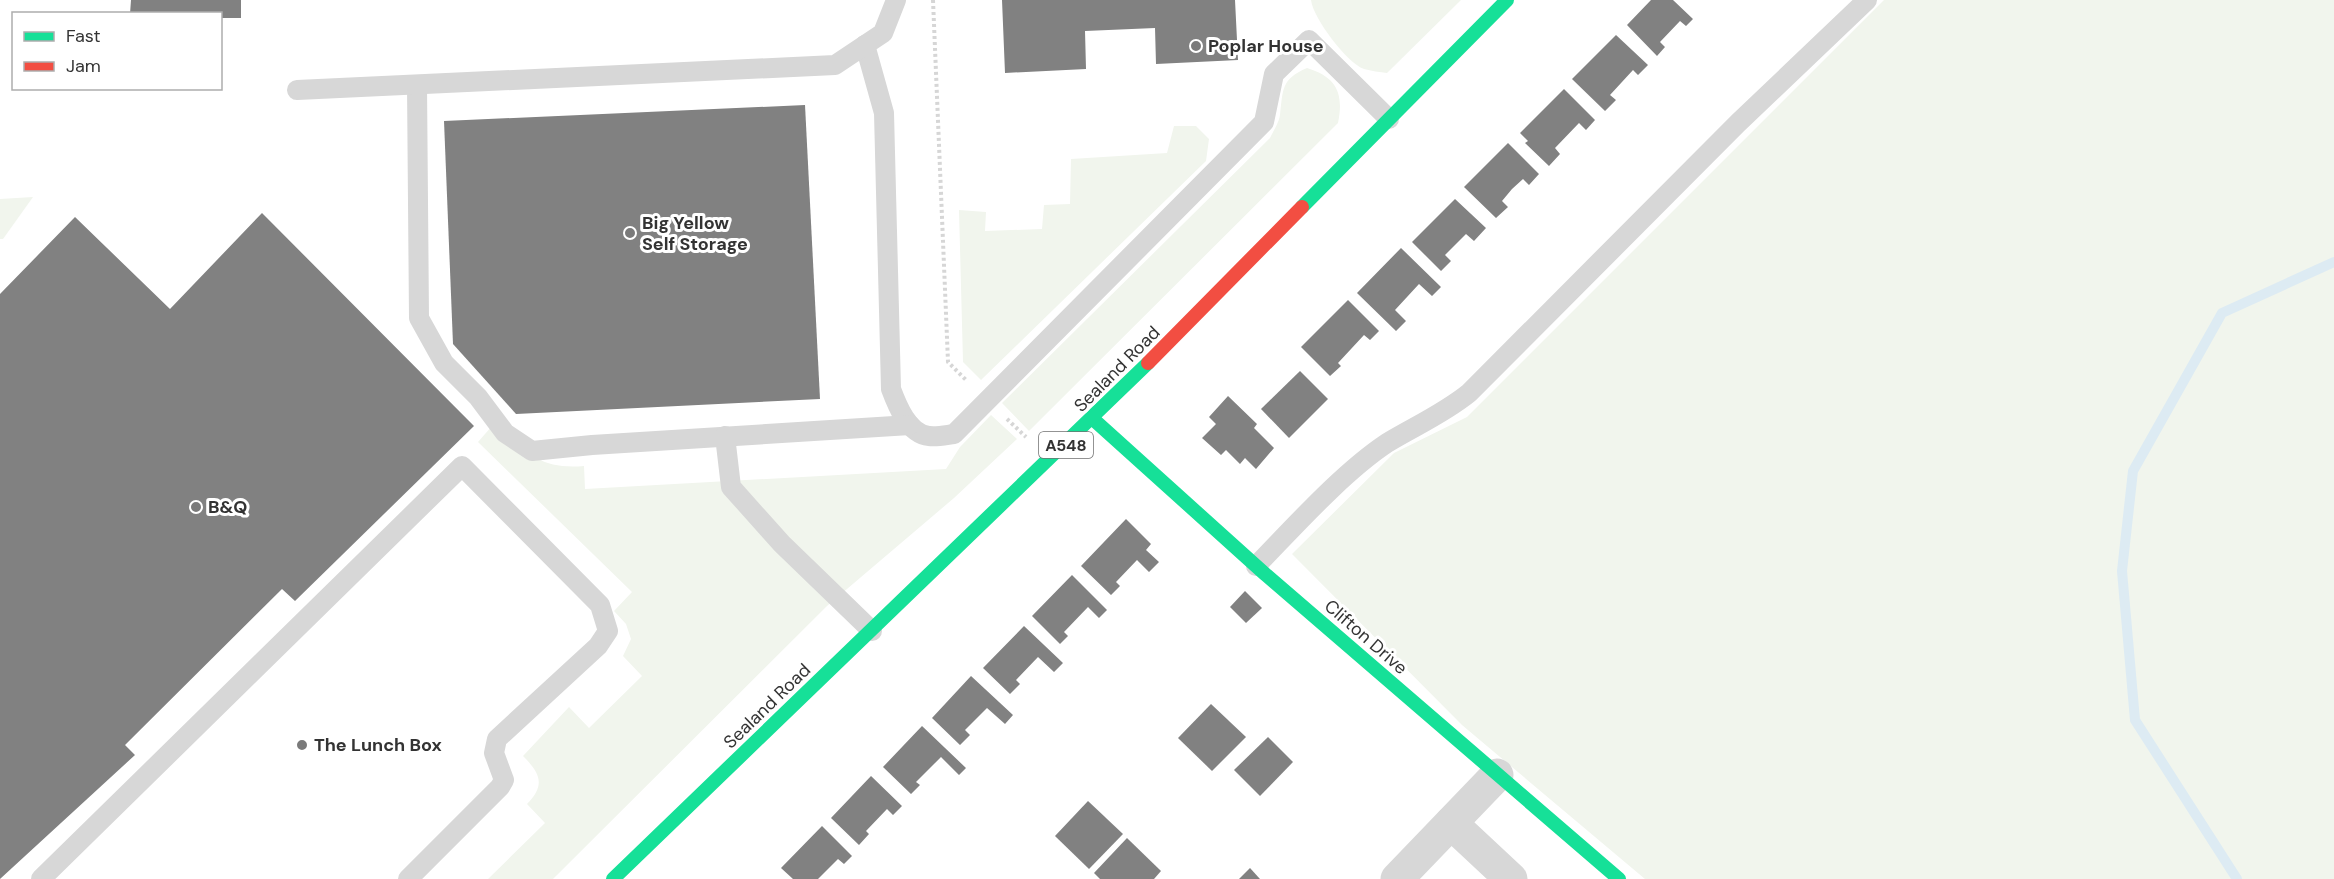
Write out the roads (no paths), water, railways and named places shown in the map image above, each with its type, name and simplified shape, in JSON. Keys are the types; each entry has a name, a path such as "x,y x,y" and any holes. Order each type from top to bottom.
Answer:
{"main road":[{"name":"Sealand Road","path":"613,879 1093,419 1508,0"},
{"name":"Clifton Drive","path":"1093,419 1256,566 1619,879"}],"street":[{"path":"1397,879 1497,775"},
{"path":"1451,823 1511,879"}],"lane":[{"path":"297,90 835,65 883,33 896,0"},
{"path":"1256,566 1355,469 1386,444 1447,411 1469,393 1738,123 1867,0"},
{"path":"865,45 884,113 891,389 898,408 910,425 927,436 954,434 1264,122 1274,74 1309,40 1389,119"},
{"path":"417,85 418,318 444,363 478,397 505,433 532,451 910,425"},
{"path":"725,436 731,487 782,544 872,631"},
{"path":"41,879 462,466 600,605 608,631 598,646 497,739 494,753 504,780 500,787 408,879"}],"waterway":[{"path":"2237,879 2135,720 2122,571 2133,471 2222,313 2334,262"}],"place":[{"name":"Poplar House","path":"1196,46"},
{"name":"Big Yellow Self Storage","path":"630,233"},
{"name":"B&Q","path":"196,507"},
{"name":"The Lunch Box","path":"302,745"}]}
